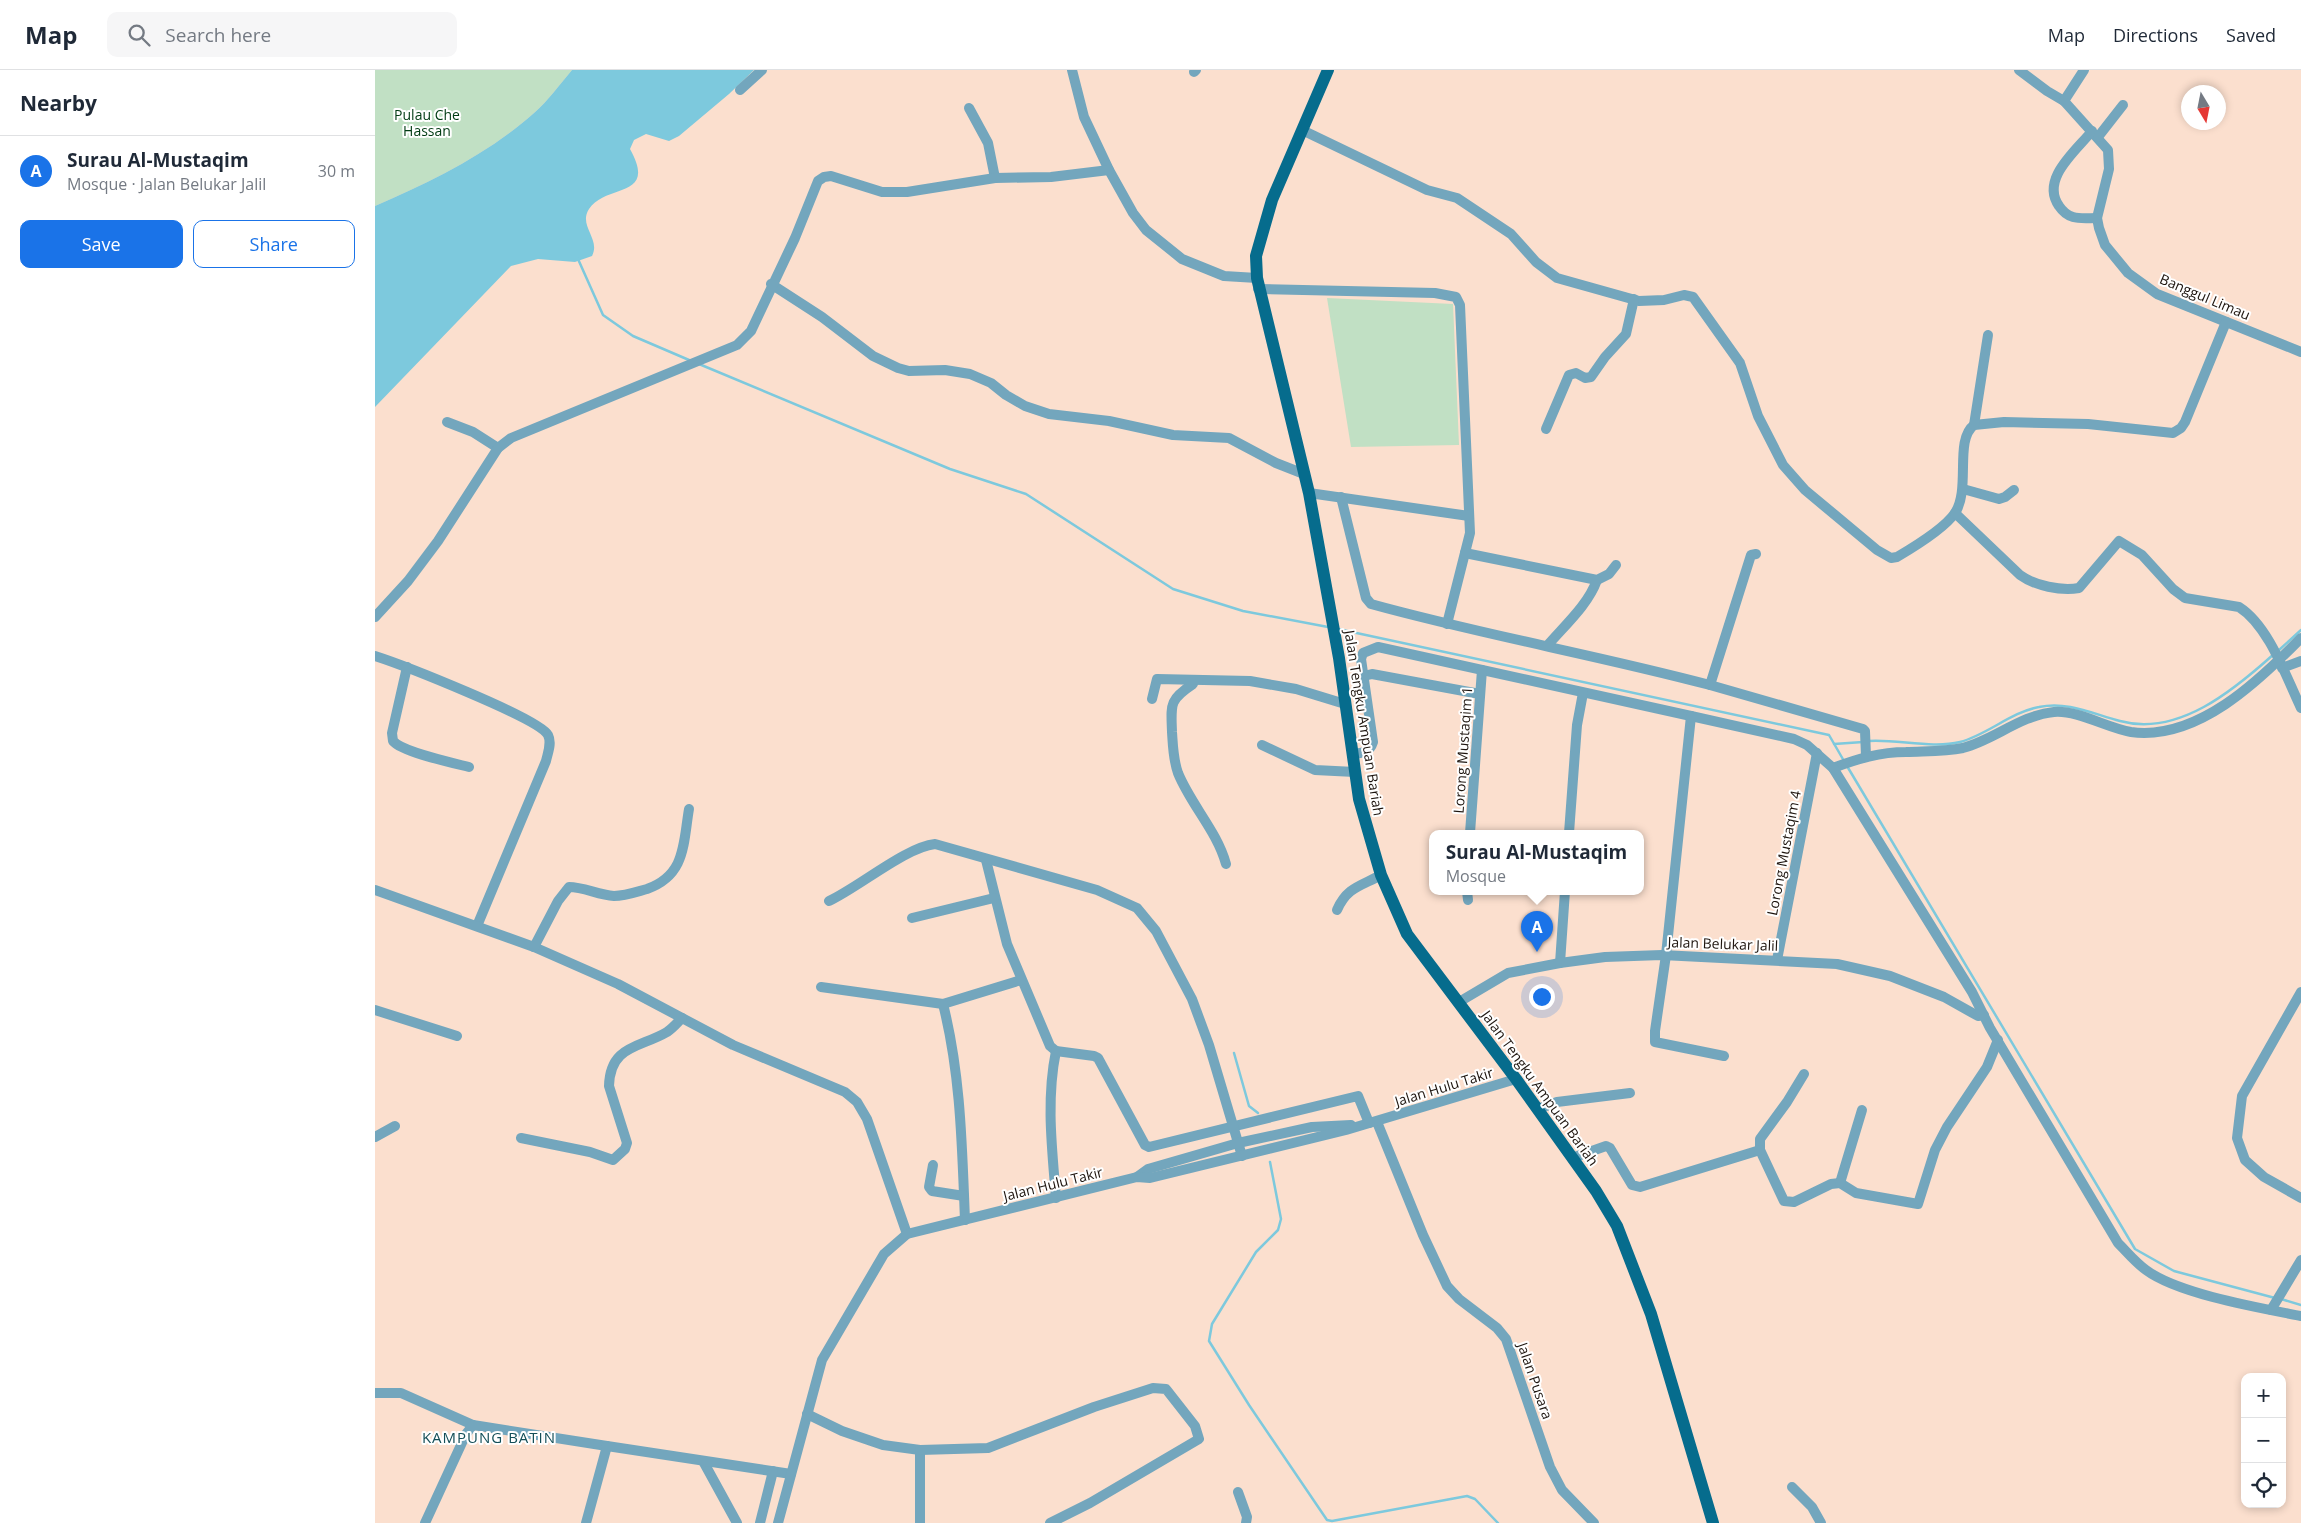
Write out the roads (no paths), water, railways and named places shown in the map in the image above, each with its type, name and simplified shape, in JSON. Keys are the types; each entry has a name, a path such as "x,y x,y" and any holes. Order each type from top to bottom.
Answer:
{"main road":[{"name":"Jalan Tengku Ampuan Bariah","path":"1328,70 1271,200 1256,256 1257,284 1309,493 1339,658 1359,799 1381,875 1407,934 1423,958 1459,1002 1538,1109 1605,1207 1626,1245 1651,1314 1713,1523"}],"street":[{"path":"740,90 762,70"},
{"path":"1072,70 1084,117 1109,170 1133,214 1158,242 1182,259 1224,276 1257,284 1435,293 1456,297 1460,305 1470,533 1447,624"},
{"name":"Banggul Limau","path":"2019,70 2064,101 2108,150 2110,161 2097,218 2100,233 2105,244 2134,278 2157,294 2301,352"},
{"path":"2064,101 2084,70"},
{"path":"2097,218 2077,218 2065,215 2053,194 2054,179 2123,105"},
{"path":"969,108 988,143 995,178"},
{"path":"1302,130 1427,190 1457,198 1511,234 1536,262 1557,278 1634,299 1659,301 1689,295 1697,301 1740,363 1758,416 1783,465 1805,490 1877,550 1891,558 1897,557 1932,533 1955,513 1963,488 1965,436 1974,425 1988,335"},
{"path":"375,617 408,581 438,541 498,448 511,438 737,345 751,331 771,284 795,238 818,181 824,176 831,176 882,192 907,192 995,178 1051,177 1109,170"},
{"path":"771,284 822,317 873,356 897,368 909,371 945,370 970,374 991,383 1006,395 1025,406 1049,414 1109,421 1173,435 1229,438 1276,463 1304,474"},
{"path":"1547,429 1569,375 1576,372 1585,378 1591,377 1605,356 1626,334 1634,299"},
{"path":"1974,425 2004,422 2088,424 2173,433 2181,428 2185,422 2226,322"},
{"path":"447,422 473,432 498,448"},
{"path":"1963,488 1999,499 2014,490"},
{"path":"1309,493 1469,516"},
{"path":"1341,498 1366,598 1371,604 1447,624 1709,685 1846,723 1863,729 1866,753"},
{"path":"1955,513 2020,575 2033,583 2071,589 2079,588 2119,541 2143,555 2173,589 2185,598 2226,603 2246,611 2264,634 2301,708"},
{"path":"1465,553 1597,580"},
{"path":"1709,685 1751,555 1756,554"},
{"path":"1547,646 1585,602 1597,580 1609,574 1616,565"},
{"path":"1835,767 1866,753 1960,749 2037,716 2054,712 2071,714 2131,732 2158,732 2191,722 2223,707 2247,691 2301,638"},
{"path":"1353,754 1365,752 1371,748 1373,742 1361,659 1363,653 1379,647 1795,740 1817,752 1835,767 1984,1015 2102,1219 2125,1250 2145,1270 2158,1278 2211,1296 2272,1308 2301,1316"},
{"path":"375,656 407,667 520,716 548,734 550,744 546,761 477,926"},
{"path":"2278,659 2301,661"},
{"path":"407,667 392,733 393,741 403,748 469,767"},
{"name":"Lorong Mustaqim 1","path":"1471,830 1482,670"},
{"path":"1364,676 1372,674 1480,694"},
{"path":"1152,698 1157,679 1250,681 1296,689 1345,704"},
{"path":"1193,680 1193,684 1177,694 1173,702 1171,712 1172,751 1179,774 1221,846 1226,864"},
{"path":"1569,830 1577,725 1583,693"},
{"path":"1691,716 1655,1042 1725,1056"},
{"path":"1262,745 1315,770 1355,772"},
{"name":"Lorong Mustaqim 4","path":"1777,960 1817,752"},
{"path":"533,947 562,895 569,887 606,895 622,896 654,886 669,876 680,861 689,810"},
{"path":"829,901 850,891 917,848 927,845 943,846 1097,890 1137,908 1155,931 1193,999 1209,1045 1242,1156"},
{"path":"987,860 994,898 1007,944 1050,1046 1056,1051 1098,1058 1145,1145 1149,1147 1233,1127"},
{"path":"1337,910 1350,890 1381,875"},
{"path":"375,890 533,947 618,984 733,1045 838,1089 857,1102 867,1119 907,1234"},
{"path":"1559,963 1565,895"},
{"path":"912,918 994,898"},
{"name":"Jalan Belukar Jalil","path":"1459,1002 1508,973 1559,963 1605,957 1665,955 1837,964 1890,976 1943,997 1978,1016 1984,1015"},
{"path":"821,987 943,1004 1021,980"},
{"path":"2301,992 2242,1096 2237,1138 2245,1160 2263,1177 2301,1198"},
{"path":"943,1004 953,1050 961,1124 965,1220"},
{"path":"375,1010 457,1036"},
{"path":"521,1138 590,1152 613,1160 625,1149 627,1143 609,1086 609,1078 614,1064 629,1048 667,1032 682,1018"},
{"path":"1804,1074 1787,1102 1760,1139 1760,1150 1784,1201 1794,1202 1831,1184 1840,1183 1856,1193 1918,1204 1939,1142 1987,1066 1998,1040"},
{"path":"1055,1198 1050,1123 1051,1077 1056,1051"},
{"name":"Jalan Hulu Takir","path":"778,1523 822,1360 884,1254 907,1234 1137,1177 1150,1178 1346,1130 1354,1126 1516,1079"},
{"path":"1538,1109 1557,1102 1630,1093"},
{"name":"Jalan Pusara","path":"1233,1127 1358,1096 1373,1122 1447,1286 1459,1300 1497,1328 1506,1339 1550,1466 1562,1490 1595,1523"},
{"path":"1840,1183 1863,1110"},
{"path":"1137,1177 1148,1169 1238,1143 1311,1127 1345,1124 1354,1126"},
{"path":"375,1137 395,1126"},
{"path":"1572,1158 1606,1146 1610,1148 1632,1185 1640,1187 1760,1150"},
{"path":"933,1165 929,1187 932,1191 964,1196"},
{"path":"2272,1308 2301,1260"},
{"path":"807,1414 842,1431 875,1442 920,1450 988,1448 1157,1387 1166,1389 1195,1426 1199,1439 1090,1503 1051,1523"},
{"path":"375,1392 401,1393 473,1425 791,1474"},
{"path":"425,1523 465,1434 473,1425"},
{"path":"586,1523 607,1446"},
{"path":"920,1450 920,1523"},
{"path":"703,1461 737,1523"},
{"path":"760,1523 773,1471"},
{"path":"1792,1487 1812,1507 1821,1523"},
{"path":"1238,1492 1247,1517 1246,1523"}],"water":[{"path":"572,70 754,70 729,94 679,136 669,141 646,134 634,140 630,149 637,165 638,176 634,183 597,201 586,215 587,227 594,244 592,256 575,262 538,259 511,266 375,407 375,206 438,177 498,141 539,108"}],"waterway":[{"path":"578,259 603,315 633,336 689,360"},
{"path":"699,364 950,469 1026,494 1173,589 1243,611 1328,627"},
{"path":"1338,629 1829,735 1844,761"},
{"path":"2278,651 2301,630"},
{"path":"1869,741 1938,745 1960,742 1970,739 2019,714 2039,707 2050,706 2080,709 2120,721 2142,724 2163,722 2184,716 2204,707 2241,682 2274,654"},
{"path":"1834,744 1863,742"},
{"path":"1847,766 2135,1249 2174,1271 2275,1298"},
{"path":"1234,1053 1249,1106 1258,1113"},
{"path":"1270,1162 1281,1219 1278,1230 1256,1252 1212,1324 1209,1341 1249,1405 1327,1520 1332,1521 1467,1496 1475,1499 1498,1523"},
{"path":"2281,1299 2301,1305"}],"place":[{"name":"Surau Al-Mustaqim","path":"1537,952"}],"district":[{"name":"KAMPUNG BATIN","path":"489,1438"}],"park label":[{"name":"Pulau Che Hassan","path":"427,124"}]}
